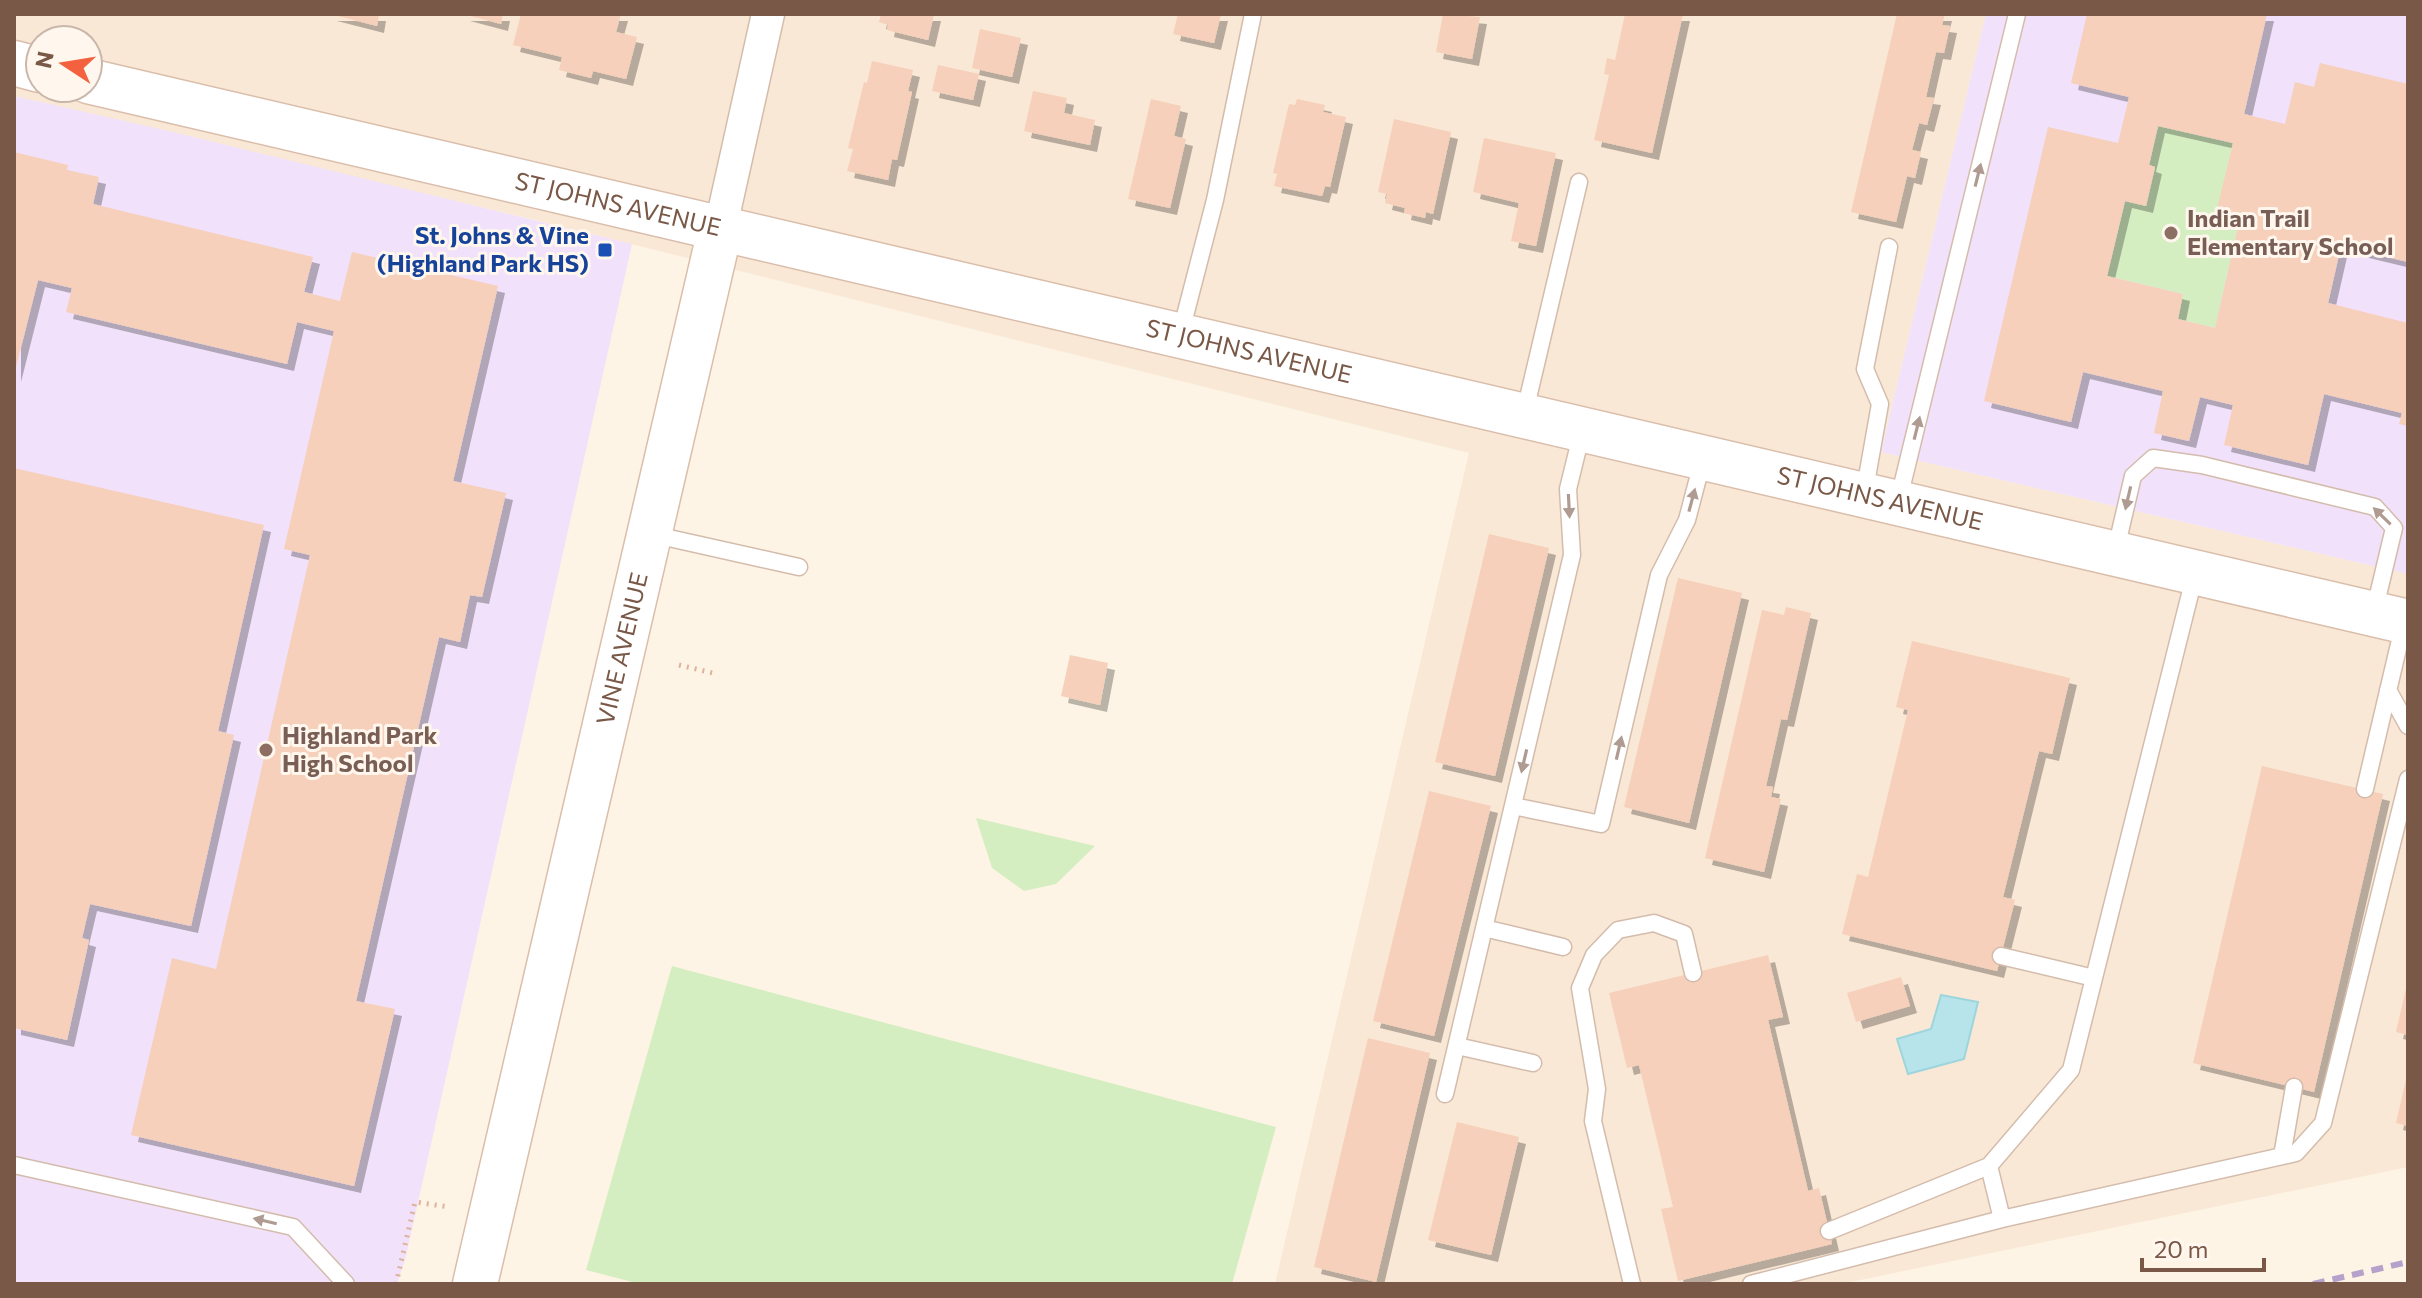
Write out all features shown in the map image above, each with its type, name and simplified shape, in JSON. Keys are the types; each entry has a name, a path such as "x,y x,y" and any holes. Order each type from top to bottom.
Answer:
{"street":[{"name":"VINE AVENUE","path":"475,1284 768,14"},
{"name":"ST JOHNS AVENUE","path":"104,85 2395,619"}],"lane":[{"path":"1180,337 1215,200 1253,14"},
{"path":"1881,500 2017,14"},
{"path":"1524,417 1579,182"},
{"path":"1881,500 1880,404 1865,369 1889,247"},
{"path":"1445,1094 1572,555 1568,489 1582,430"},
{"path":"1513,806 1601,824 1659,575 1687,520 1703,458"},
{"path":"2115,554 2133,476 2153,458 2202,465 2375,507 2394,528 2395,619 2388,690 2365,789"},
{"path":"649,534 799,567"},
{"path":"1829,1231 1989,1166 2071,1070 2195,573"},
{"path":"2388,690 2408,726"},
{"path":"1751,1284 2002,1219 2296,1153 2323,1123 2408,779"},
{"path":"1632,1284 1593,1121 1597,1089 1580,988 1594,955 1618,930 1654,923 1684,934 1693,973"},
{"path":"1484,928 1563,947"},
{"path":"2001,956 2094,978"},
{"path":"1457,1046 1533,1063"},
{"path":"2282,1156 2294,1087"},
{"path":"14,1165 293,1227 346,1284"},
{"path":"1989,1166 2002,1219"}],"path":[{"path":"679,665 717,674"},
{"path":"396,1284 415,1202 463,1210"}],"shaded area":[{"path":"14,14 1986,14 1881,452 2408,574 2408,1167 1841,1284 1275,1284 1469,453 523,217 48,104 104,104 104,24 24,24 24,98 14,96"},
{"name":"Indian Trail Elementary School","path":"1986,14 2408,14 2408,574 1881,452"},
{"name":"Highland Park High School","path":"14,96 24,98 24,104 49,104 169,131 632,244 406,1256 397,1284 14,1284"}],"green space":[{"path":"2158,126 2233,143 2217,213 2240,218 2215,328 2178,319 2183,294 2107,276 2125,201 2146,205 2155,167 2149,165"},
{"path":"976,818 1095,846 1056,884 1024,891 992,868"},
{"path":"672,966 1276,1127 1232,1284 640,1284 586,1270"}],"water":[{"path":"1941,995 1978,1002 1964,1059 1908,1074 1897,1039 1931,1029"}],"building":[{"path":"330,14 379,14 377,26"},
{"path":"463,14 503,14 501,24"},
{"path":"521,14 621,14 616,32 637,37 626,79 593,71 591,78 559,70 562,57 513,45"},
{"path":"881,14 934,14 928,40 887,30 888,25 879,22"},
{"path":"1178,14 1221,14 1214,43 1173,34"},
{"path":"1443,14 1480,17 1472,59 1436,52"},
{"path":"1625,14 1683,14 1652,153 1594,140 1609,75 1604,74 1607,58 1615,60"},
{"path":"1897,14 1945,14 1942,25 1950,26 1944,53 1936,52 1926,97 1934,98 1927,125 1919,123 1912,150 1921,152 1915,178 1907,176 1896,222 1851,212"},
{"name":"Indian Trail Elementary School","path":"2087,14 2267,14 2244,114 2285,124 2295,82 2314,87 2320,63 2408,84 2408,262 2341,246 2328,303 2408,323 2408,426 2399,424 2402,413 2324,394 2308,465 2224,445 2233,405 2200,397 2189,441 2154,433 2163,391 2083,372 2071,422 1984,401 2048,127 2118,143 2129,97 2071,83","holes":["2158,126 2233,143 2216,213 2240,218 2215,328 2178,319 2183,294 2107,276 2125,201 2146,206 2155,167 2149,165"]},
{"path":"980,29 1021,38 1012,77 972,68"},
{"path":"872,61 913,70 908,91 912,92 897,160 892,159 888,180 847,171 853,149 848,148"},
{"path":"938,65 979,74 973,100 932,91"},
{"path":"1033,91 1067,98 1064,113 1095,120 1090,145 1024,131"},
{"path":"1151,99 1181,106 1174,136 1186,139 1170,208 1128,199"},
{"path":"1297,99 1325,105 1323,112 1346,117 1330,187 1325,186 1322,196 1274,186 1277,174 1273,173 1289,104 1295,105"},
{"path":"1394,119 1451,132 1433,214 1426,212 1425,218 1404,213 1405,208 1385,203 1387,194 1378,192"},
{"path":"1484,138 1556,153 1536,246 1511,241 1519,203 1473,192"},
{"name":"Highland Park High School","path":"14,152 68,165 67,170 99,177 93,204 313,257 304,292 340,301 352,252 498,286 453,481 506,493 482,597 470,595 460,642 439,637 356,1001 395,1009 354,1186 131,1135 172,958 216,969 310,555 284,549 334,331 297,322 287,364 66,312 72,288 38,280 14,375"},
{"name":"Highland Park High School","path":"14,468 264,525 218,731 234,735 191,926 90,904 82,938 89,940 67,1040 14,1028"},
{"path":"1489,534 1549,548 1495,776 1435,762"},
{"path":"1678,578 1742,593 1689,823 1624,807"},
{"path":"1786,607 1811,613 1787,720 1781,719 1766,786 1773,787 1771,797 1781,799 1764,872 1705,858 1762,610 1784,615"},
{"path":"1912,641 2070,678 2052,754 2039,751 2003,897 2015,900 1997,971 1842,934 1857,874 1868,877 1908,710 1896,707"},
{"path":"1070,655 1108,663 1100,705 1061,696"},
{"path":"2262,766 2383,794 2314,1092 2193,1063"},
{"path":"1429,791 1491,806 1434,1036 1373,1021"},
{"path":"1768,955 1783,1017 1768,1020 1808,1191 1819,1188 1832,1244 1678,1281 1661,1209 1673,1207 1639,1065 1627,1068 1609,993"},
{"path":"1901,977 1910,1006 1856,1022 1847,993"},
{"path":"2408,984 2408,1035 2396,1032"},
{"path":"1368,1038 1430,1053 1376,1282 1314,1267"},
{"path":"2408,1076 2408,1126 2396,1123"},
{"path":"1457,1122 1519,1137 1491,1255 1428,1240"}],"railway":[{"path":"2313,1284 2408,1262"}],"place":[{"name":"Indian Trail Elementary School","path":"2171,233"},
{"name":"St. Johns & Vine (Highland Park HS)","path":"605,250"},
{"name":"Highland Park High School","path":"266,750"}]}
